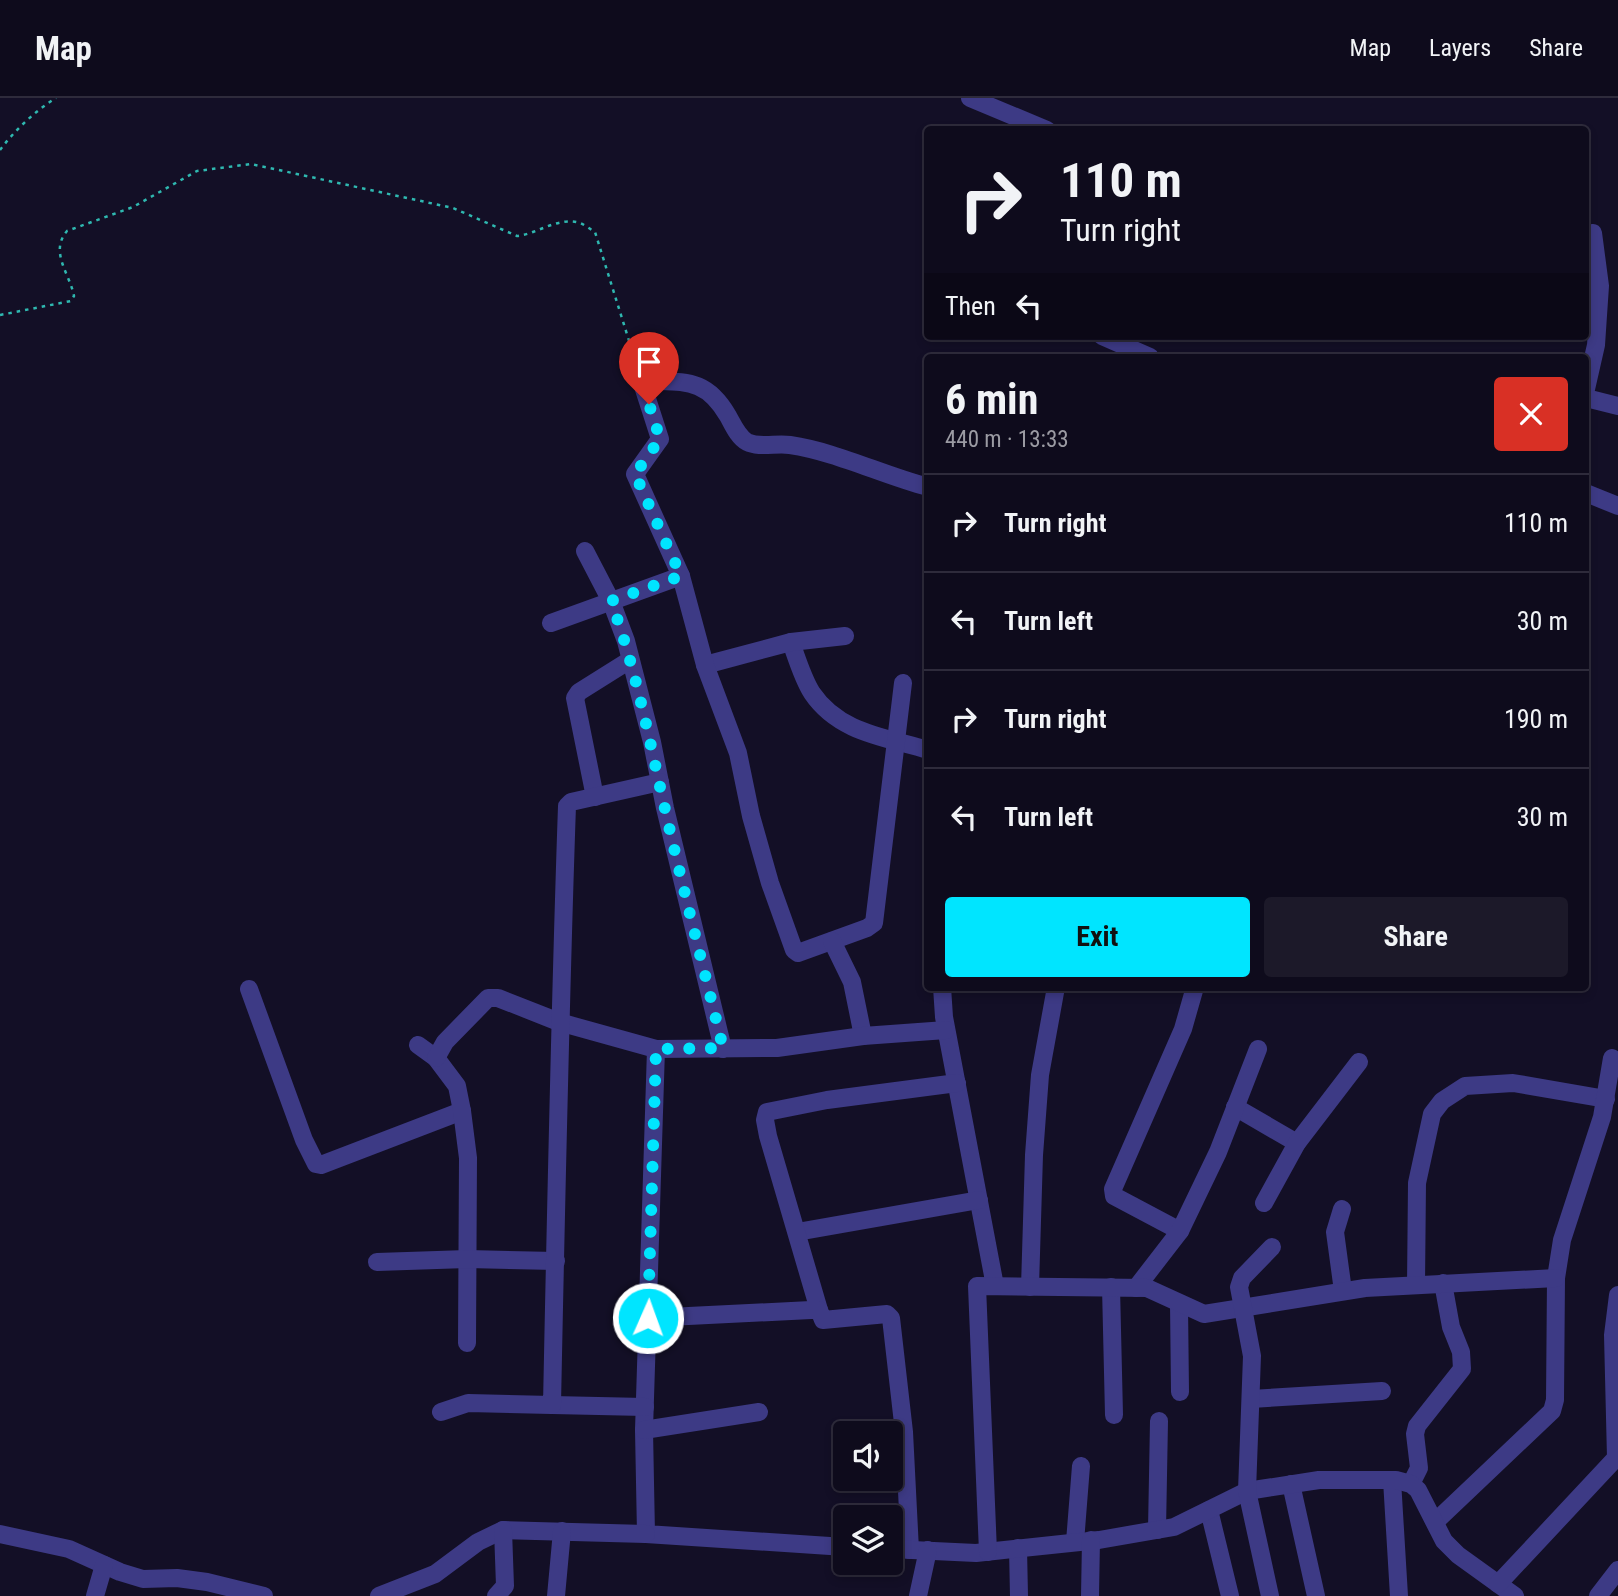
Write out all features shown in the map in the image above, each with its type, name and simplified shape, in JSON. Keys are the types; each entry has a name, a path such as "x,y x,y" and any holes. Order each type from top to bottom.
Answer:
{"street":[{"path":"970,98 1037,126"},
{"path":"1589,376 1596,345 1600,286 1593,233"},
{"path":"1111,340 1143,354"},
{"path":"903,683 874,923 798,953 794,950 770,883 751,816 738,754 705,665 681,576 635,474 660,439 641,380 688,384 710,391 748,442 790,445 855,462 924,486"},
{"path":"1589,399 1618,406"},
{"path":"1589,494 1618,506"},
{"path":"585,551 611,601 630,660 723,1048"},
{"path":"551,623 681,576"},
{"path":"705,665 791,642 845,636"},
{"path":"791,642 811,692 828,714 851,728 924,749"},
{"path":"595,797 575,698 579,692 630,660"},
{"path":"552,1405 559,1022 567,806 571,802 660,782"},
{"path":"832,940 852,982 863,1036"},
{"path":"249,989 304,1140 316,1164 321,1165 462,1111"},
{"path":"942,991 946,1030 995,1286"},
{"path":"1030,1287 1034,1155 1040,1074 1055,991"},
{"path":"1180,1231 1114,1196 1113,1189 1183,1029 1194,991"},
{"path":"436,1058 445,1042 488,998 498,998 559,1022 656,1049 777,1048 863,1036 946,1030"},
{"path":"418,1045 436,1058 457,1086 462,1111 468,1158 467,1343"},
{"path":"646,1534 644,1430 656,1049"},
{"path":"1136,1288 1180,1231 1218,1152 1258,1049"},
{"path":"1435,1522 1552,1411 1555,1400 1556,1278 1562,1240 1606,1100 1612,1058"},
{"path":"1264,1203 1297,1143 1359,1062"},
{"path":"909,1550 904,1432 891,1318 887,1314 823,1321 765,1120 767,1112 827,1100 957,1083"},
{"path":"1416,1285 1417,1183 1432,1114 1442,1101 1465,1086 1513,1083 1606,1100"},
{"path":"1235,1107 1297,1143"},
{"path":"797,1232 979,1200"},
{"path":"1342,1209 1335,1233 1343,1291"},
{"path":"1270,1596 1247,1491 1252,1356 1238,1287 1242,1278 1272,1247"},
{"path":"377,1262 467,1259 556,1261"},
{"path":"988,1552 977,1286 1147,1288 1203,1314 1343,1291 1556,1278"},
{"path":"1411,1484 1419,1468 1415,1434 1417,1426 1462,1369 1461,1352 1451,1326 1443,1283"},
{"path":"1111,1287 1114,1415"},
{"path":"1498,1584 1616,1458 1613,1335 1618,1295"},
{"path":"1179,1304 1180,1392"},
{"path":"648,1318 819,1310"},
{"path":"1251,1399 1382,1391"},
{"path":"441,1412 468,1403 645,1407"},
{"path":"644,1430 759,1412"},
{"path":"1157,1530 1159,1421"},
{"path":"1081,1466 1083,1541 1090,1596"},
{"path":"903,1550 976,1553 1083,1541 1174,1527 1247,1491 1319,1480 1392,1480 1411,1484 1418,1490 1444,1541 1458,1555 1516,1596"},
{"path":"1392,1480 1399,1596"},
{"path":"1291,1484 1315,1596"},
{"path":"1209,1510 1230,1596"},
{"path":"379,1596 435,1574 478,1542 503,1530 646,1534 833,1546"},
{"path":"496,1596 505,1586 503,1530"},
{"path":"556,1596 562,1531"},
{"path":"0,1534 69,1549 143,1579 177,1578 207,1582 264,1596"},
{"path":"1018,1549 1019,1596"},
{"path":"918,1596 928,1550"},
{"path":"95,1596 104,1565"},
{"path":"1598,1596 1618,1570"}],"path":[{"path":"0,150 8,139 56,98"},
{"path":"0,315 71,301 75,296 61,261 59,248 61,238 67,231 133,207 197,171 251,164 453,208 517,236 560,223 578,222 595,232 641,380"}],"route":[{"path":"648,1318 656,1049 723,1048 665,808 652,742 626,641 611,601 681,576 635,474 660,439 649,404"}]}
